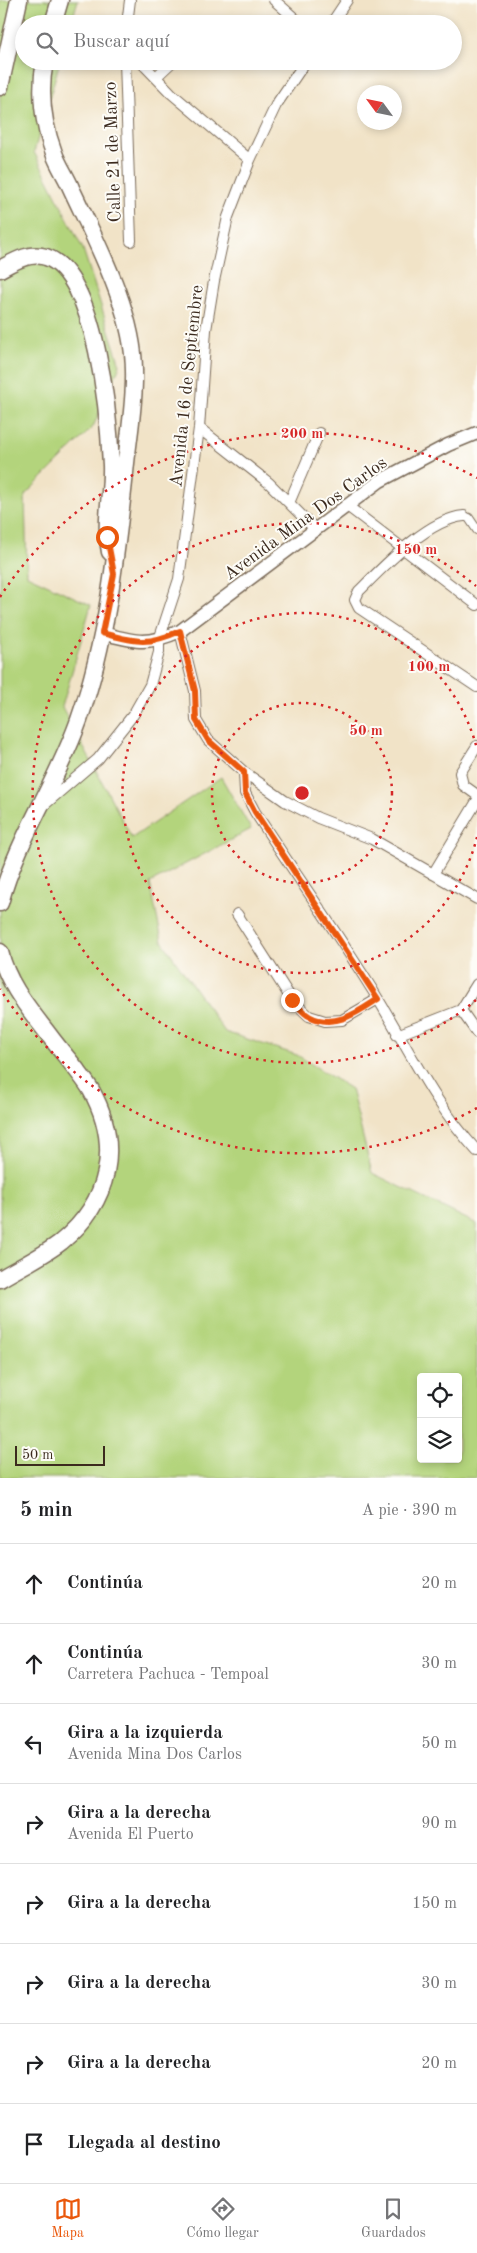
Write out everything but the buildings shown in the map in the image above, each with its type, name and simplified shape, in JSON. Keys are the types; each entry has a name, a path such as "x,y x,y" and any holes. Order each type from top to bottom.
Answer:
{"main road":[{"path":"15,15 19,0"},
{"path":"56,15 60,0"},
{"path":"0,87 3,65 15,16"},
{"path":"0,903 7,876 40,809 79,720 102,633 114,574 134,371 130,336 120,298 54,153 44,118 42,78 43,70"},
{"path":"0,269 19,258 33,255 47,257 60,266 75,282 78,290 96,339 106,406 111,466 107,537 114,574"},
{"path":"0,952 4,970 20,997 90,1090 100,1112 108,1139 109,1166 100,1193 87,1218 60,1242 0,1280"}],"street":[{"path":"128,15 130,0"},
{"path":"274,0 291,15"},
{"path":"337,15 346,0"},
{"name":"Calle 21 de Marzo","path":"125,70 131,241"},
{"path":"148,70 171,93 250,160"},
{"path":"156,78 164,70"},
{"name":"Avenida 16 de Septiembre","path":"160,640 179,579 199,428 206,330 214,281 228,217 250,160 276,105 300,70"},
{"path":"199,428 269,483 314,528"},
{"path":"289,503 319,433"},
{"name":"Avenida Mina Dos Carlos","path":"102,633 137,642 160,640 180,631 314,528 380,481 448,445 477,433"},
{"path":"346,505 477,606"},
{"path":"477,530 469,518 464,516 453,517 402,548 358,592 355,600 359,608 477,687"},
{"path":"180,631 195,691 196,720 208,740 244,772 302,810 372,839 477,899"},
{"path":"40,809 98,759 133,715 150,685 159,652 160,640"},
{"path":"477,746 460,773 463,785 477,795"},
{"path":"244,772 245,793 255,812 378,999 457,1130 477,1151"},
{"path":"433,874 477,801"},
{"path":"237,914 292,1000 309,1016 325,1021 342,1020 378,999"},
{"path":"398,1035 462,1010 477,984"},
{"path":"462,1010 477,1033"}],"green space":[{"path":"0,0 78,0 74,15 15,15 15,70 57,70 34,152 83,249 120,365 93,427 25,495 27,575 91,605 62,707 132,838 221,777 251,829 150,883 162,941 225,1032 297,1055 351,1089 372,1173 477,1224 477,1478 0,1478"}],"route":[{"path":"107,537 114,574 102,633 137,642 160,640 180,631 195,691 196,720 208,740 244,772 245,793 255,812 378,999 342,1020 325,1021 309,1016 292,1000"}]}
